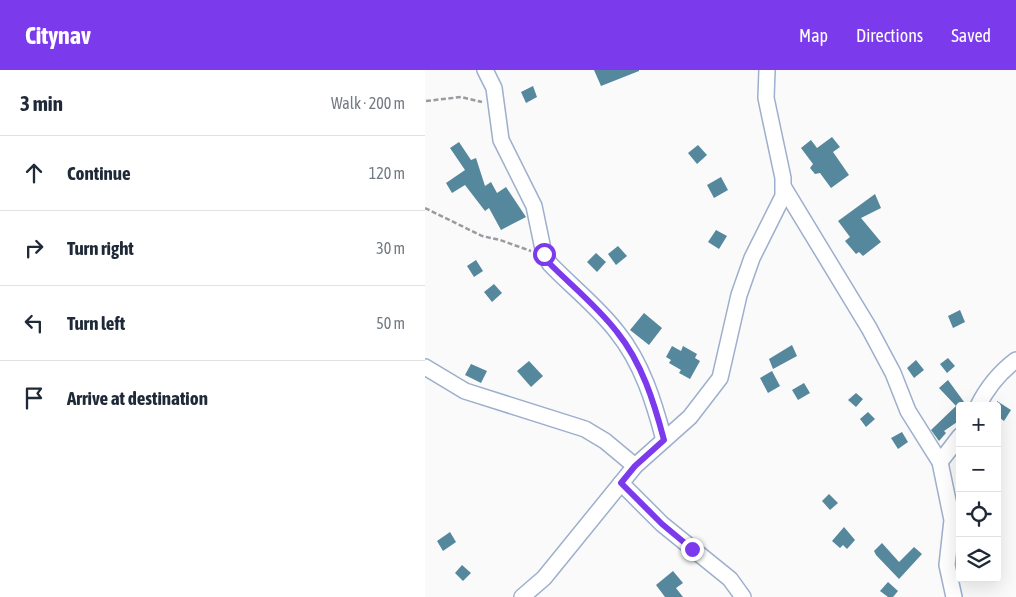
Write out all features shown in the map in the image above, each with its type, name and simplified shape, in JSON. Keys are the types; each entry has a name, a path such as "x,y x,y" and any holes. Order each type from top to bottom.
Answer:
{"street":[{"path":"485,70 494,88 501,140 534,206 544,254 550,264 617,331 627,345 653,399 664,440"},
{"path":"767,70 766,98 784,188 869,328 893,373 908,411 940,462 952,520 947,565 954,597"},
{"path":"522,597 544,578 635,466 690,417 719,378 739,295 752,258 779,207 784,188"},
{"path":"981,402 985,393 1004,370 1016,360"},
{"path":"425,367 465,391 585,429 605,441 635,466"},
{"path":"940,462 956,441"},
{"path":"621,483 662,524 730,579 743,597"}],"path":[{"path":"426,101 461,97 495,105"},
{"path":"425,208 482,236 500,240 521,250 544,254"}],"building":[{"path":"594,70 639,70 639,71 601,86"},
{"path":"533,86 537,97 526,103 521,92"},
{"path":"832,137 840,147 833,152 849,175 831,188 820,173 815,174 810,168 813,164 801,148 811,140 817,148"},
{"path":"459,142 471,160 476,158 485,186 491,182 497,193 506,187 526,217 501,230 489,208 485,211 465,185 452,193 446,183 465,170 450,148"},
{"path":"698,145 707,155 697,164 688,153"},
{"path":"721,177 728,190 714,198 707,185"},
{"path":"875,194 881,208 861,218 881,242 863,256 859,252 856,254 845,241 850,237 838,221"},
{"path":"716,230 727,236 719,249 708,242"},
{"path":"618,246 627,256 616,265 608,254"},
{"path":"596,253 606,262 597,272 587,262"},
{"path":"476,260 483,271 474,277 467,266"},
{"path":"494,284 502,293 492,302 484,292"},
{"path":"960,310 965,322 953,328 948,316"},
{"path":"644,313 662,328 649,345 630,330"},
{"path":"792,345 797,356 773,369 769,359"},
{"path":"672,346 681,351 683,346 697,354 695,358 700,361 690,379 679,373 681,370 669,363 671,360 666,357"},
{"path":"948,358 955,366 947,373 940,364"},
{"path":"916,360 924,370 914,378 907,368"},
{"path":"529,361 543,376 531,387 517,371"},
{"path":"471,364 487,371 481,383 465,375"},
{"path":"772,371 780,386 768,393 760,378"},
{"path":"948,380 964,402 956,402 956,406 939,388"},
{"path":"804,383 810,393 798,400 792,390"},
{"path":"856,393 863,399 856,407 848,400"},
{"path":"1001,404 1011,410 1004,421 1001,419"},
{"path":"956,406 956,423 944,431 946,433 939,441 931,430"},
{"path":"868,412 875,419 866,427 860,419"},
{"path":"902,432 908,442 898,449 891,438"},
{"path":"829,494 838,503 830,510 822,501"},
{"path":"844,527 855,540 847,549 843,545 840,548 832,541"},
{"path":"450,532 456,542 443,551 437,541"},
{"path":"882,543 899,562 914,547 922,554 899,579 874,551"},
{"path":"462,565 471,573 463,581 455,573"},
{"path":"673,571 683,583 676,588 683,597 665,597 656,585"},
{"path":"888,582 898,591 893,597 888,597 880,591"}],"route":[{"path":"544,254 550,264 565,280 617,331 627,345 653,399 664,440 635,466 621,483 662,524 692,549"}]}
